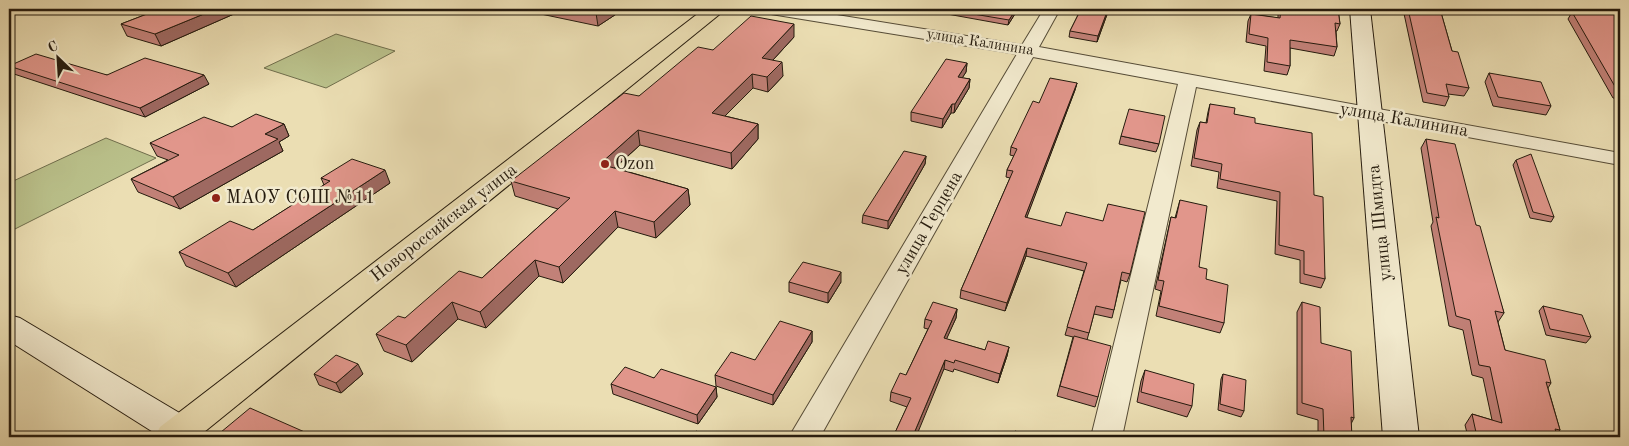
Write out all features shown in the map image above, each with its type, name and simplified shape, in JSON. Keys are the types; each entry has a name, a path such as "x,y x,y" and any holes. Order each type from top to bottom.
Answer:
{"main road":[{"name":"Новороссийская улица","path":"177,434 716,9"}],"street":[{"name":"улица Калинина","path":"771,9 1029,51 1620,159"},
{"name":"улица Герцена","path":"804,437 1052,9"},
{"name":"улица Шмидта","path":"1360,9 1401,437"},
{"path":"1106,437 1188,81"},
{"path":"9,326 177,434"}],"green space":[{"path":"336,34 395,51 326,88 264,68"},
{"path":"106,138 156,158 13,230 9,228 9,183"}],"building":[{"path":"160,9 216,9 155,34 121,24"},
{"path":"576,9 603,9 596,13"},
{"path":"944,9 1016,9 1009,20"},
{"path":"1081,9 1108,9 1098,36 1070,31"},
{"path":"1281,9 1338,9 1340,24 1335,23 1337,47 1290,40 1290,66 1267,62 1268,38 1249,34 1251,14 1280,18"},
{"path":"1408,9 1440,9 1452,51 1458,52 1469,88 1446,84 1449,97 1427,93"},
{"path":"1586,9 1620,9 1620,91 1617,90 1572,12 1589,14"},
{"path":"751,16 794,24 762,58 782,62 767,77 752,74 712,113 758,124 731,153 638,130 600,164 688,189 654,222 615,211 559,267 535,260 480,312 452,302 406,345 376,334 398,316 405,318 459,271 482,278 570,198 511,181 624,93 639,96 698,47 713,50"},
{"path":"36,54 107,75 145,58 204,75 140,108 9,66"},
{"path":"946,59 967,63 958,77 970,79 955,104 952,104 943,119 911,112"},
{"path":"1489,73 1541,82 1551,106 1498,97"},
{"path":"1050,78 1077,83 1025,217 1061,226 1066,212 1103,221 1108,204 1145,212 1130,274 1122,272 1114,310 1096,306 1089,333 1067,327 1087,263 1027,248 1007,303 961,290 1013,171 1007,170 1017,149 1011,147 1033,101 1039,103"},
{"path":"1210,104 1235,108 1234,114 1255,118 1255,123 1312,133 1314,195 1323,197 1325,279 1304,274 1304,251 1279,245 1280,192 1220,179 1222,164 1194,158 1200,122 1207,123"},
{"path":"1129,109 1165,116 1159,144 1121,136"},
{"path":"256,114 284,124 265,134 278,139 173,197 131,179 179,155 150,143 204,117 232,127"},
{"path":"1426,139 1455,144 1476,225 1480,226 1504,313 1495,311 1505,350 1545,360 1551,383 1546,382 1560,430 1555,429 1558,437 1477,437 1472,414 1502,423 1490,367 1479,365 1470,320 1456,316 1436,217 1439,218"},
{"path":"904,151 926,156 888,221 863,215"},
{"path":"1531,154 1554,217 1533,212 1516,160"},
{"path":"352,159 385,170 228,273 179,252 230,221 253,230 330,181 321,178"},
{"path":"1180,200 1207,206 1199,267 1207,269 1206,279 1228,285 1224,323 1159,306 1164,281 1158,280 1171,217 1176,218"},
{"path":"803,262 841,272 828,293 789,282"},
{"path":"933,302 957,309 944,338 985,350 988,341 1009,347 1000,374 955,360 954,363 945,360 915,431 929,437 893,437 911,398 891,392 900,373 906,375 932,321 925,319"},
{"path":"1302,302 1320,307 1321,343 1351,351 1354,418 1351,417 1352,437 1324,437 1323,409 1302,403"},
{"path":"1543,306 1582,315 1591,337 1550,329"},
{"path":"780,321 812,331 773,395 715,375 731,352 755,360"},
{"path":"1074,336 1111,346 1098,397 1060,386"},
{"path":"336,355 358,364 336,383 314,374"},
{"path":"625,367 654,378 661,369 716,387 697,415 611,384"},
{"path":"1145,370 1194,384 1192,406 1141,392"},
{"path":"1223,374 1246,380 1244,411 1220,404"},
{"path":"250,408 316,437 215,437"},
{"path":"696,431 714,437 691,437"},
{"path":"1015,431 1034,437 1013,437"}],"place":[{"name":"Ozon","path":"605,164"},
{"name":"МАОУ СОШ №11","path":"216,198"}]}
